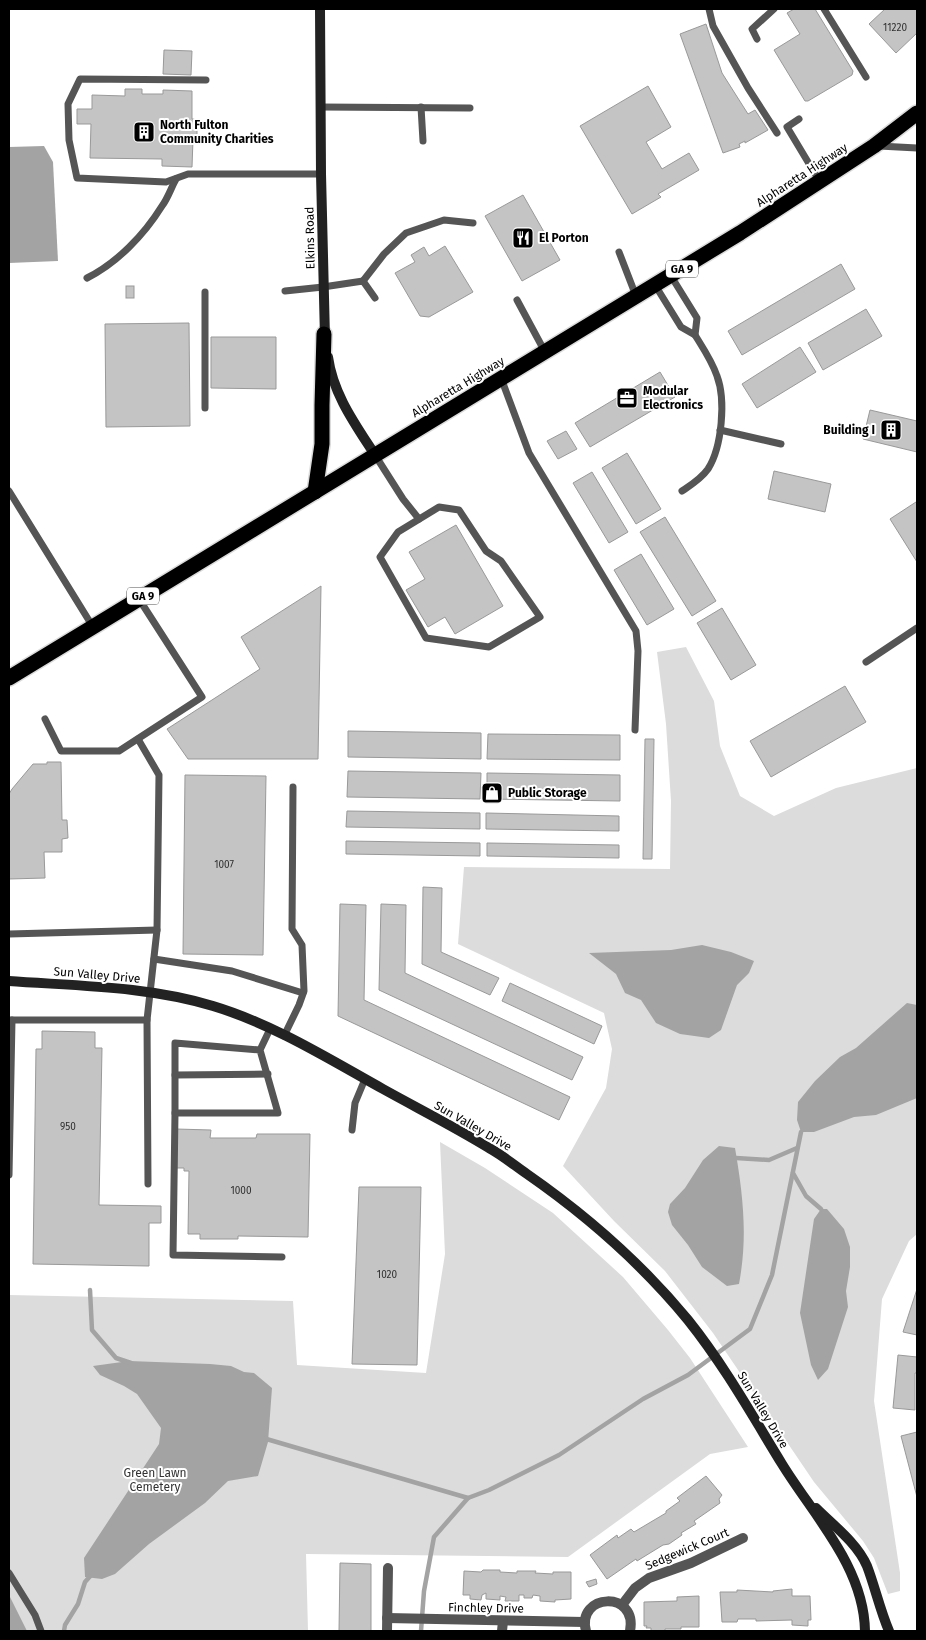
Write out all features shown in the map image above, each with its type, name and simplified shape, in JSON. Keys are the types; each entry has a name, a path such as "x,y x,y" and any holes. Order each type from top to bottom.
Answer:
{"highway":[{"name":"Alpharetta Highway","path":"9,678 671,276 820,182 874,146 917,113"},
{"path":"315,492 322,444 324,334"}],"street":[{"name":"Elkins Road","path":"320,9 324,334 335,386 346,409 375,455"},
{"name":"Sun Valley Drive","path":"9,981 151,992 214,1007 284,1036 491,1148 559,1196 628,1256 668,1298 722,1365 798,1490 838,1548 852,1575 861,1603 865,1631"},
{"name":"Sun Valley Drive","path":"798,1490 849,1540 863,1559 889,1631"},
{"name":"Sedgewick Court","path":"622,1605 635,1588 648,1578 691,1563 743,1538"},
{"path":"387,1631 388,1568"},
{"name":"Finchley Drive","path":"387,1618 502,1626 585,1627 590,1609 601,1602 608,1600 622,1605"},
{"path":"622,1605 631,1620 630,1631"}],"lane":[{"path":"709,9 713,26 748,88 777,133"},
{"path":"757,39 752,29 774,9"},
{"path":"824,9 866,77"},
{"path":"206,80 80,79 68,104 69,140 77,178 166,182 188,174 321,174"},
{"path":"320,107 470,108"},
{"path":"421,107 423,141"},
{"path":"799,119 787,127 820,182"},
{"path":"874,146 917,148"},
{"path":"87,278 100,271 135,241 162,206 176,178"},
{"path":"285,291 363,281 384,254 406,233 444,220 473,223"},
{"path":"619,252 636,297"},
{"path":"671,276 697,318 695,335"},
{"path":"363,281 375,298"},
{"path":"655,285 681,327 695,335 718,377 720,389 721,417 716,450 708,469 693,484 682,491"},
{"path":"205,292 205,408"},
{"path":"517,300 545,352"},
{"path":"501,378 530,453 636,631 638,651 635,730"},
{"path":"720,430 781,444"},
{"path":"375,455 403,499 419,519"},
{"path":"9,492 94,627"},
{"path":"439,507 459,510 486,551 501,561 540,618 489,648 426,638 380,557 398,532 419,519 439,507"},
{"path":"45,719 61,751 119,751 202,697 139,599"},
{"path":"866,662 917,628"},
{"path":"138,739 159,776 157,930 147,1020 148,1184"},
{"path":"284,1036 300,1006 303,994 302,946 292,929 293,787"},
{"path":"9,934 157,930"},
{"path":"154,959 232,971 303,994"},
{"path":"9,1176 10,1020 147,1020"},
{"path":"175,1113 278,1113 260,1050 270,1029"},
{"path":"260,1050 175,1043 173,1255 282,1257"},
{"path":"175,1075 268,1074"},
{"path":"352,1130 355,1102 365,1079"},
{"path":"9,1573 35,1615 41,1631"}],"green space":[{"path":"686,647 714,701 720,746 740,796 774,816 836,788 917,768 917,1234 909,1241 882,1299 874,1401 900,1573 900,1591 888,1594 874,1558 863,1541 814,1482 713,1333 665,1271 614,1221 563,1166 606,1088 612,1049 604,1013 458,944 464,867 670,869 671,801 666,724 657,652"},
{"name":"Green Lawn Cemetery","path":"440,1142 485,1168 553,1213 623,1277 690,1358 748,1447 710,1454 568,1557 306,1554 308,1631 9,1631 9,1295 293,1301 297,1365 426,1373 445,1254"}],"shaded area":[{"path":"44,146 53,162 58,261 9,263 9,147"},
{"path":"702,945 731,952 754,961 749,973 737,985 721,1030 709,1038 680,1034 656,1023 641,1000 625,993 616,974 589,953 671,950"},
{"path":"907,1003 917,1005 917,1098 876,1115 854,1117 814,1132 801,1132 797,1120 798,1102 815,1081 840,1057 856,1048"},
{"path":"719,1146 735,1148 744,1232 739,1284 727,1286 702,1267 672,1225 668,1212 670,1204 685,1188 703,1160"},
{"path":"821,1209 827,1209 844,1229 850,1247 850,1267 846,1291 848,1307 828,1369 818,1380 811,1365 800,1313 814,1219"},
{"path":"129,1361 231,1366 244,1372 254,1373 272,1388 268,1442 258,1476 228,1481 205,1503 149,1544 115,1574 102,1579 85,1577 84,1558 159,1444 161,1428 137,1394 100,1375 93,1366"},
{"path":"9,1595 27,1631 9,1631"}],"building":[{"path":"794,9 815,9 853,71 852,75 808,101 805,101 774,50 800,34 787,13"},
{"path":"885,9 917,9 917,33 896,53 869,24"},
{"path":"706,24 722,73 748,114 755,110 768,130 745,143 745,141 739,144 740,147 723,153 680,34"},
{"path":"164,50 192,51 191,75 163,74"},
{"path":"648,86 671,127 646,142 662,169 689,153 699,170 658,194 661,197 632,214 580,126"},
{"name":"North Fulton Community Charities","path":"125,89 142,89 142,94 163,94 163,90 192,91 192,119 197,119 197,139 193,139 192,167 162,166 162,159 90,158 91,124 77,124 77,109 92,109 92,95 125,96"},
{"name":"El Porton","path":"523,195 560,260 522,281 485,216"},
{"path":"445,246 473,292 429,317 420,316 395,273 415,262 411,255 424,247 429,256"},
{"path":"841,264 855,289 742,355 728,331"},
{"path":"126,286 134,286 134,298 126,298"},
{"path":"866,309 882,336 823,370 808,343"},
{"path":"189,323 190,426 106,427 105,324"},
{"path":"211,337 276,337 276,389 211,388"},
{"path":"800,347 816,372 757,408 742,384"},
{"path":"660,372 675,397 590,447 575,423"},
{"name":"Building I","path":"870,410 917,421 917,452 863,439"},
{"path":"566,431 577,449 558,459 547,441"},
{"path":"627,453 661,509 636,524 602,468"},
{"path":"774,471 831,484 825,512 768,499"},
{"path":"592,472 628,532 609,543 573,483"},
{"path":"916,502 917,504 917,562 890,519"},
{"path":"665,517 716,601 692,616 640,532"},
{"path":"456,525 503,606 455,634 445,617 428,627 406,590 425,579 409,552"},
{"path":"641,554 674,609 647,625 614,570"},
{"path":"321,586 318,759 188,759 167,729 260,669 241,637"},
{"path":"722,608 756,665 731,680 697,623"},
{"path":"845,686 866,722 771,777 750,741"},
{"path":"348,731 481,733 481,759 348,757"},
{"path":"488,734 620,735 620,760 487,759"},
{"path":"645,739 654,739 652,859 643,859"},
{"path":"47,762 61,762 62,820 67,820 68,838 62,839 62,852 44,852 45,878 9,879 9,794 33,764 47,764"},
{"path":"348,771 481,773 480,799 347,797"},
{"path":"487,773 620,775 620,801 487,799"},
{"path":"185,775 266,776 263,955 183,954"},
{"path":"347,811 480,813 480,829 346,827"},
{"path":"486,813 619,816 619,831 486,829"},
{"path":"346,841 480,843 480,856 346,854"},
{"path":"487,843 619,845 619,858 487,856"},
{"path":"423,887 442,888 441,952 499,978 490,995 422,964"},
{"path":"340,904 366,905 364,1000 570,1097 559,1120 338,1016"},
{"path":"381,904 406,905 405,973 583,1057 572,1080 379,990"},
{"path":"510,983 602,1026 594,1044 502,1001"},
{"path":"42,1031 95,1032 95,1048 102,1048 99,1205 161,1206 161,1223 149,1223 149,1266 33,1264 36,1049 42,1049"},
{"path":"176,1129 211,1130 210,1138 256,1138 257,1134 310,1134 308,1237 238,1236 238,1239 200,1239 200,1234 188,1234 189,1171 184,1171 184,1168 175,1168"},
{"path":"359,1187 421,1187 417,1365 352,1364"},
{"path":"917,1289 917,1335 903,1332"},
{"path":"898,1355 917,1357 915,1410 893,1408"},
{"path":"917,1432 917,1497 901,1436"},
{"path":"706,1476 722,1495 719,1499 720,1503 694,1521 696,1524 681,1533 682,1535 669,1544 663,1545 637,1561 636,1559 607,1579 590,1555 617,1535 618,1538 631,1529 634,1532 666,1513 666,1511 680,1501 677,1498"},
{"path":"340,1563 371,1564 371,1631 339,1631"},
{"path":"483,1570 517,1573 517,1571 536,1571 535,1573 553,1574 553,1572 571,1572 571,1599 555,1600 555,1602 540,1601 540,1596 533,1595 532,1598 524,1598 524,1595 519,1595 519,1601 505,1601 506,1597 500,1596 500,1600 486,1599 486,1593 482,1595 481,1600 470,1599 470,1595 463,1595 464,1571 481,1572"},
{"path":"596,1579 597,1584 589,1587 586,1582"},
{"path":"792,1589 792,1596 810,1596 811,1620 808,1620 808,1626 792,1625 792,1620 756,1621 756,1619 738,1619 737,1622 722,1622 720,1592 737,1592 737,1590 773,1592"},
{"path":"699,1596 699,1627 651,1631 651,1628 644,1626 644,1602 677,1601 677,1597"}],"waterway":[{"path":"421,1631 424,1591 434,1537 468,1498 489,1490 559,1455 643,1399 688,1375 750,1329 772,1275 801,1132"},
{"path":"736,1158 769,1160 797,1148"},
{"path":"793,1173 806,1196 821,1209"},
{"path":"90,1290 92,1330 116,1358 131,1363"},
{"path":"263,1438 468,1498"},
{"path":"64,1631 65,1625 78,1604 85,1582 93,1573"}],"place":[{"name":"North Fulton Community Charities","path":"144,132"},
{"name":"El Porton","path":"523,238"},
{"name":"Modular Electronics","path":"627,398"},
{"name":"Building I","path":"891,430"},
{"name":"Public Storage","path":"492,793"}]}
